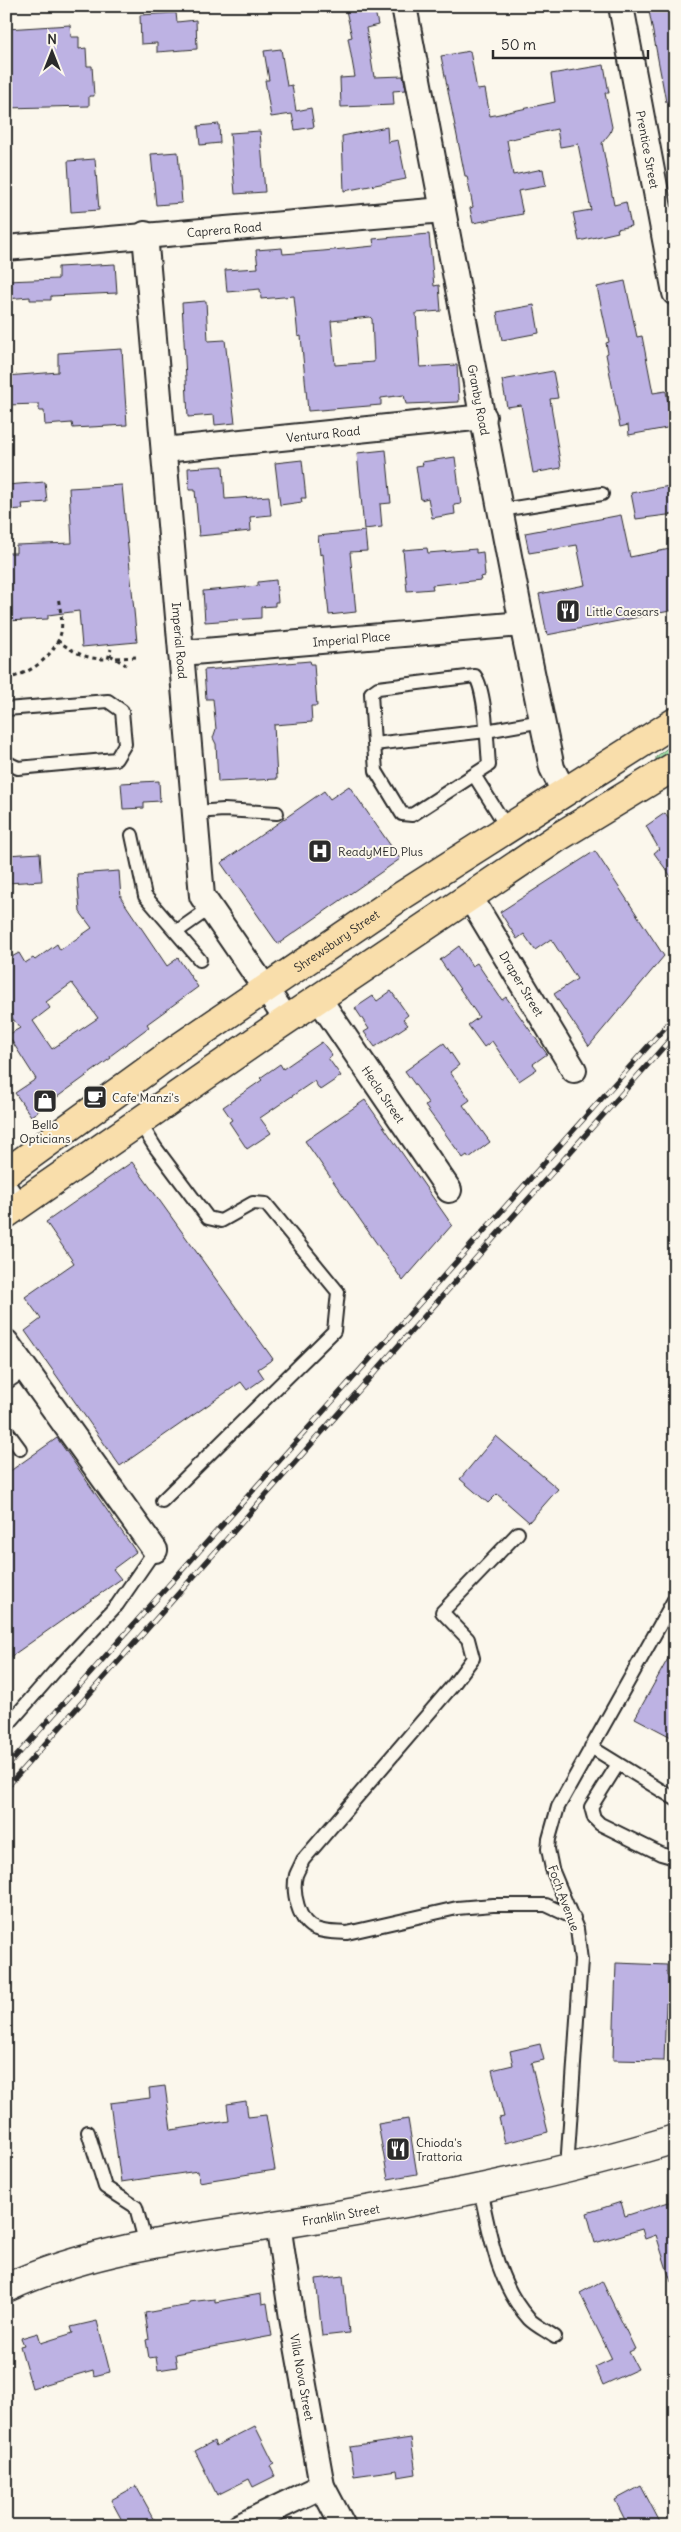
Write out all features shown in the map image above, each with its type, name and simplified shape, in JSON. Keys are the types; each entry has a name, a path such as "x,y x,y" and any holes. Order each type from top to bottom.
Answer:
{"main road":[{"name":"Shrewsbury Street","path":"6,1173 174,1051 403,895 675,722"},
{"path":"10,1203 140,1123 288,1020 568,831 675,766"},
{"name":"Franklin Street","path":"6,2288 66,2265 146,2245 480,2189 675,2140"}],"street":[{"name":"Granby Road","path":"404,6 522,624 552,768 564,792"},
{"name":"Prentice Street","path":"620,6 675,293"},
{"name":"Caprera Road","path":"6,248 145,234 443,210"},
{"name":"Imperial Road","path":"145,234 202,896 288,1020"},
{"name":"Ventura Road","path":"164,450 484,417"},
{"name":"Imperial Place","path":"181,653 522,624"},
{"name":"Draper Street","path":"470,897 574,1070"},
{"name":"Hecla Street","path":"319,999 449,1190"},
{"path":"6,1342 16,1377 155,1550"},
{"name":"Villa Nova Street","path":"278,2224 292,2318 322,2486 343,2526"},
{"path":"240,2526 322,2486"}],"lane":[{"path":"501,510 602,494"},
{"path":"475,676 480,683 486,731 489,765 412,815 402,814 376,771 371,693 378,688 475,676"},
{"path":"6,709 108,701 122,711 125,744 116,759 18,768 6,762"},
{"path":"374,744 486,731 542,721"},
{"path":"474,776 508,829"},
{"path":"195,812 224,810 277,813"},
{"path":"132,834 145,896 200,960"},
{"path":"176,932 210,908"},
{"path":"140,1123 155,1147 208,1218 221,1221 253,1203 266,1204 338,1292 334,1331 162,1501"},
{"path":"6,1430 20,1450"},
{"path":"518,1532 442,1612 468,1639 473,1658 303,1860 296,1875 296,1898 302,1916 314,1929 330,1932 347,1932 457,1908 493,1905 546,1905 574,1918"},
{"path":"6,1727 117,1605 155,1550"},
{"name":"Foch Avenue","path":"567,2168 582,1960 574,1918 552,1869 548,1844 558,1807 675,1598"},
{"path":"591,1747 675,1799"},
{"path":"618,1764 591,1806 594,1818 600,1824 661,1854 675,1858"},
{"path":"88,2132 105,2187 136,2207 146,2245"},
{"path":"480,2189 495,2258 506,2285 530,2320 555,2337"}],"path":[{"path":"6,678 24,674 37,667 60,636 62,618 58,597"},
{"path":"57,640 76,654 95,660 108,659 112,649"},
{"path":"110,655 126,665"},
{"path":"116,658 138,657"}],"green space":[{"path":"675,742 675,751 659,761 656,760 656,757"}],"building":[{"path":"345,6 374,6 378,25 366,28 374,77 403,76 406,90 393,91 394,105 341,107 340,78 355,77 348,38 352,37"},
{"path":"675,6 675,101 666,102 649,11"},
{"path":"176,13 177,22 196,20 197,49 157,52 157,43 141,44 140,15"},
{"path":"70,25 71,37 79,37 79,49 86,48 87,66 92,66 94,96 89,96 89,106 6,108 6,29"},
{"path":"281,49 287,86 292,85 296,111 311,108 314,127 295,130 292,114 271,117 265,80 269,80 264,51"},
{"path":"470,51 477,90 485,89 490,116 555,102 551,74 604,65 609,93 605,93 612,127 602,143 614,205 626,202 631,226 617,229 618,232 579,241 573,213 591,210 578,144 560,147 557,129 507,140 513,175 543,169 546,186 518,191 523,214 473,223 470,208 473,207 441,56"},
{"path":"219,124 220,143 200,145 198,126"},
{"path":"387,127 388,142 398,140 406,179 344,191 342,136"},
{"path":"260,131 265,192 235,194 230,133"},
{"path":"178,152 182,203 156,205 151,154"},
{"path":"95,159 99,210 71,212 68,161"},
{"path":"429,234 434,286 439,285 441,311 416,313 420,367 457,365 459,402 406,404 404,395 381,398 381,405 308,411 301,336 298,337 294,296 261,299 260,289 227,292 225,270 258,268 256,250 282,248 283,254 323,251 374,246 373,239","holes":["370,317 372,319 374,362 335,365 331,321"]},
{"path":"115,264 117,293 51,296 51,300 30,300 30,297 6,299 6,281 58,279 58,267"},
{"path":"625,281 637,337 642,336 653,393 666,391 672,427 629,435 628,425 620,427 606,354 608,353 606,343 609,342 597,287"},
{"path":"206,301 208,341 225,340 235,423 215,425 214,415 188,417 182,303"},
{"path":"534,305 539,333 502,340 497,312"},
{"path":"122,349 127,425 73,428 72,423 45,425 44,411 39,411 39,404 6,405 6,376 58,372 58,353"},
{"path":"553,371 558,398 550,399 561,468 533,473 521,405 507,407 502,380"},
{"path":"386,450 391,503 380,504 382,527 364,529 357,453"},
{"path":"455,457 461,504 454,505 455,514 432,518 428,498 421,500 416,466 423,465 422,462"},
{"path":"302,460 306,498 301,498 302,502 280,505 275,463"},
{"path":"223,466 225,499 269,496 271,515 250,517 251,531 199,536 195,490 189,490 188,468"},
{"path":"45,482 47,502 22,504 23,509 6,510 6,485"},
{"path":"122,485 137,642 82,647 79,611 48,615 48,619 6,621 6,553 16,553 16,545 72,543 69,488"},
{"path":"675,485 675,514 636,519 631,493"},
{"path":"621,515 630,557 675,548 675,610 547,635 539,594 585,585 577,545 529,553 525,533"},
{"path":"365,531 367,551 350,552 356,612 329,615 323,554 320,555 318,536"},
{"path":"427,548 428,553 476,549 476,553 483,552 485,576 480,577 481,580 432,585 433,589 407,591 403,550"},
{"path":"276,580 278,602 275,602 275,606 261,607 261,618 205,622 203,591 258,586 258,582"},
{"path":"310,661 311,664 314,664 317,706 311,706 312,722 274,725 277,779 218,782 216,744 213,738 216,729 213,699 206,699 204,670"},
{"path":"159,781 160,801 144,802 144,808 123,809 121,783"},
{"path":"349,786 400,859 278,944 221,863 324,791 330,799"},
{"path":"665,813 675,826 675,882 654,853 659,849 646,826"},
{"path":"595,851 664,956 589,1046 554,994 577,979 551,939 535,950 524,934 517,939 500,912"},
{"path":"40,853 42,881 6,883 6,855"},
{"path":"119,871 121,898 167,966 178,958 198,987 147,1024 149,1027 110,1056 111,1058 31,1116 15,1093 36,1079 8,1035 20,1028 6,1010 6,960 19,953 25,963 33,958 35,960 57,944 60,950 92,928 80,912 77,874","holes":["72,983 98,1018 52,1049 33,1021 50,1008 46,1002"]},
{"path":"459,946 472,966 477,963 502,1000 506,997 547,1054 533,1064 537,1069 519,1081 492,1041 484,1047 468,1025 479,1017 440,960"},
{"path":"391,991 408,1015 403,1019 408,1025 375,1047 364,1032 369,1029 355,1008 373,996 377,1001"},
{"path":"322,1042 332,1055 328,1058 341,1076 320,1090 314,1081 260,1118 271,1133 247,1149 229,1122 232,1120 223,1107 262,1080 260,1078 280,1064 283,1069"},
{"path":"444,1043 459,1065 450,1072 470,1100 463,1105 490,1142 469,1158 467,1155 463,1158 425,1106 429,1104 405,1071"},
{"path":"365,1100 452,1225 403,1281 305,1141"},
{"path":"132,1162 273,1359 258,1369 264,1378 247,1390 241,1382 120,1466 25,1331 41,1319 25,1297 74,1263 46,1222"},
{"path":"496,1436 558,1489 529,1522 497,1494 488,1503 460,1479"},
{"path":"57,1438 136,1552 113,1569 121,1579 6,1660 6,1474"},
{"path":"675,1646 675,1739 635,1718"},
{"path":"616,1963 667,1965 667,1976 675,1976 675,2003 666,2003 664,2061 613,2060"},
{"path":"540,2044 544,2060 531,2063 548,2132 505,2143 499,2118 504,2117 492,2070 513,2065 510,2051"},
{"path":"165,2086 171,2130 229,2121 227,2104 246,2101 248,2117 266,2115 275,2170 199,2182 198,2171 121,2182 110,2103 150,2098 149,2088"},
{"path":"408,2119 417,2174 388,2179 378,2124"},
{"path":"675,2200 675,2281 671,2282 656,2235 645,2239 642,2229 595,2243 587,2213 621,2202 625,2216"},
{"path":"343,2276 349,2333 322,2336 316,2279"},
{"path":"602,2281 635,2349 629,2352 638,2369 603,2385 595,2367 612,2359 580,2293"},
{"path":"261,2294 262,2304 267,2303 272,2336 175,2354 177,2367 158,2370 156,2357 149,2358 146,2340 149,2339 145,2313 189,2305 189,2302 215,2299 215,2302"},
{"path":"97,2321 110,2372 94,2376 93,2370 32,2388 20,2346 24,2345 21,2338 38,2333 41,2343 73,2333 71,2327"},
{"path":"255,2426 274,2464 270,2466 275,2476 253,2487 249,2479 217,2495 195,2451 214,2441 216,2446"},
{"path":"411,2438 416,2474 398,2477 397,2470 354,2476 350,2447"},
{"path":"136,2486 158,2526 125,2526 111,2500"},
{"path":"641,2486 662,2526 628,2526 615,2500"}],"railway":[{"path":"6,1768 675,1016"},
{"path":"6,1788 675,1034"}],"place":[{"name":"Little Caesars","path":"568,611"},
{"name":"ReadyMED Plus","path":"320,851"},
{"name":"Cafe Manzi's","path":"95,1097"},
{"name":"Bello Opticians","path":"45,1101"},
{"name":"Chioda's Trattoria","path":"398,2149"}]}
